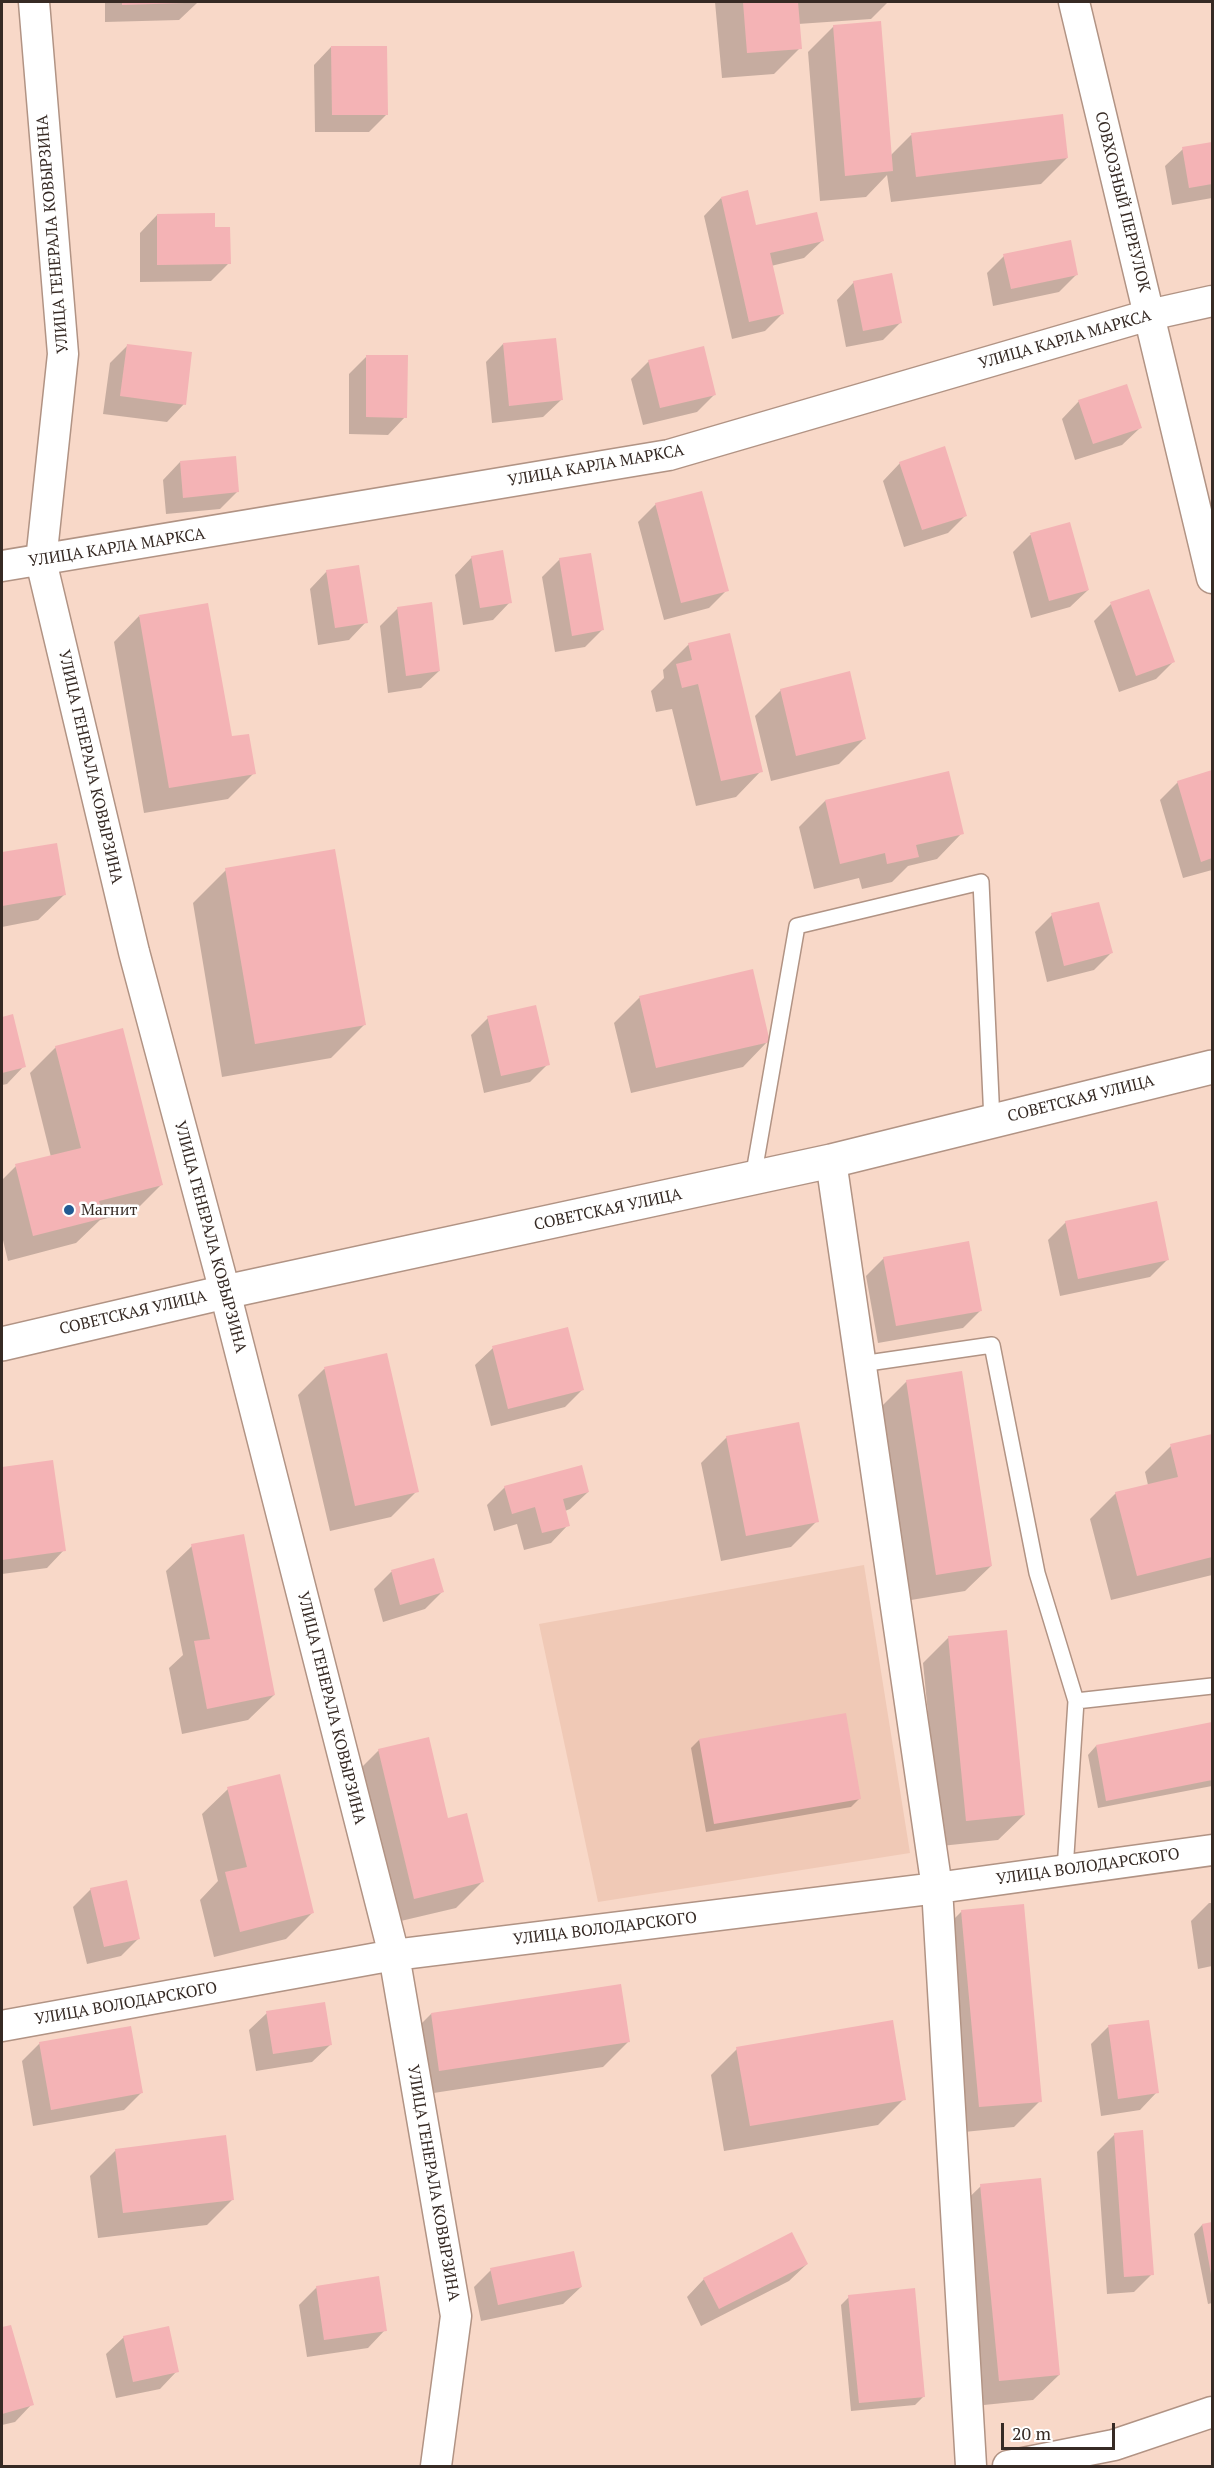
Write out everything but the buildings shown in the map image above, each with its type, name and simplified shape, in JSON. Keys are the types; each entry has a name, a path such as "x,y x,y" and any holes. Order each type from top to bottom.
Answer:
{"street":[{"name":"УЛИЦА ГЕНЕРАЛА КОВЫРЗИНА","path":"34,2 63,354 41,561 134,952 225,1292 394,1954 456,2316 435,2466"},
{"name":"СОВХОЗНЫЙ ПЕРЕУЛОК","path":"1074,2 1212,578"},
{"name":"УЛИЦА КАРЛА МАРКСА","path":"2,566 669,455 1149,315 1212,301"},
{"name":"СОВЕТСКАЯ УЛИЦА","path":"2,1344 225,1292 753,1179 1212,1067"},
{"path":"831,1161 937,1888 971,2466"},
{"name":"УЛИЦА ВОЛОДАРСКОГО","path":"2,2026 394,1954 937,1888 1212,1850"},
{"path":"1008,2466 1090,2459 1114,2445 1212,2412"}],"lane":[{"path":"753,1179 797,926 981,882 992,1120"},
{"path":"861,1364 992,1345 1037,1573 1076,1701 1065,1870"},
{"path":"1076,1701 1212,1686"}],"shaded area":[{"path":"864,1565 910,1853 598,1902 539,1624"}],"place":[{"name":"Магнит","path":"69,1210"}]}
